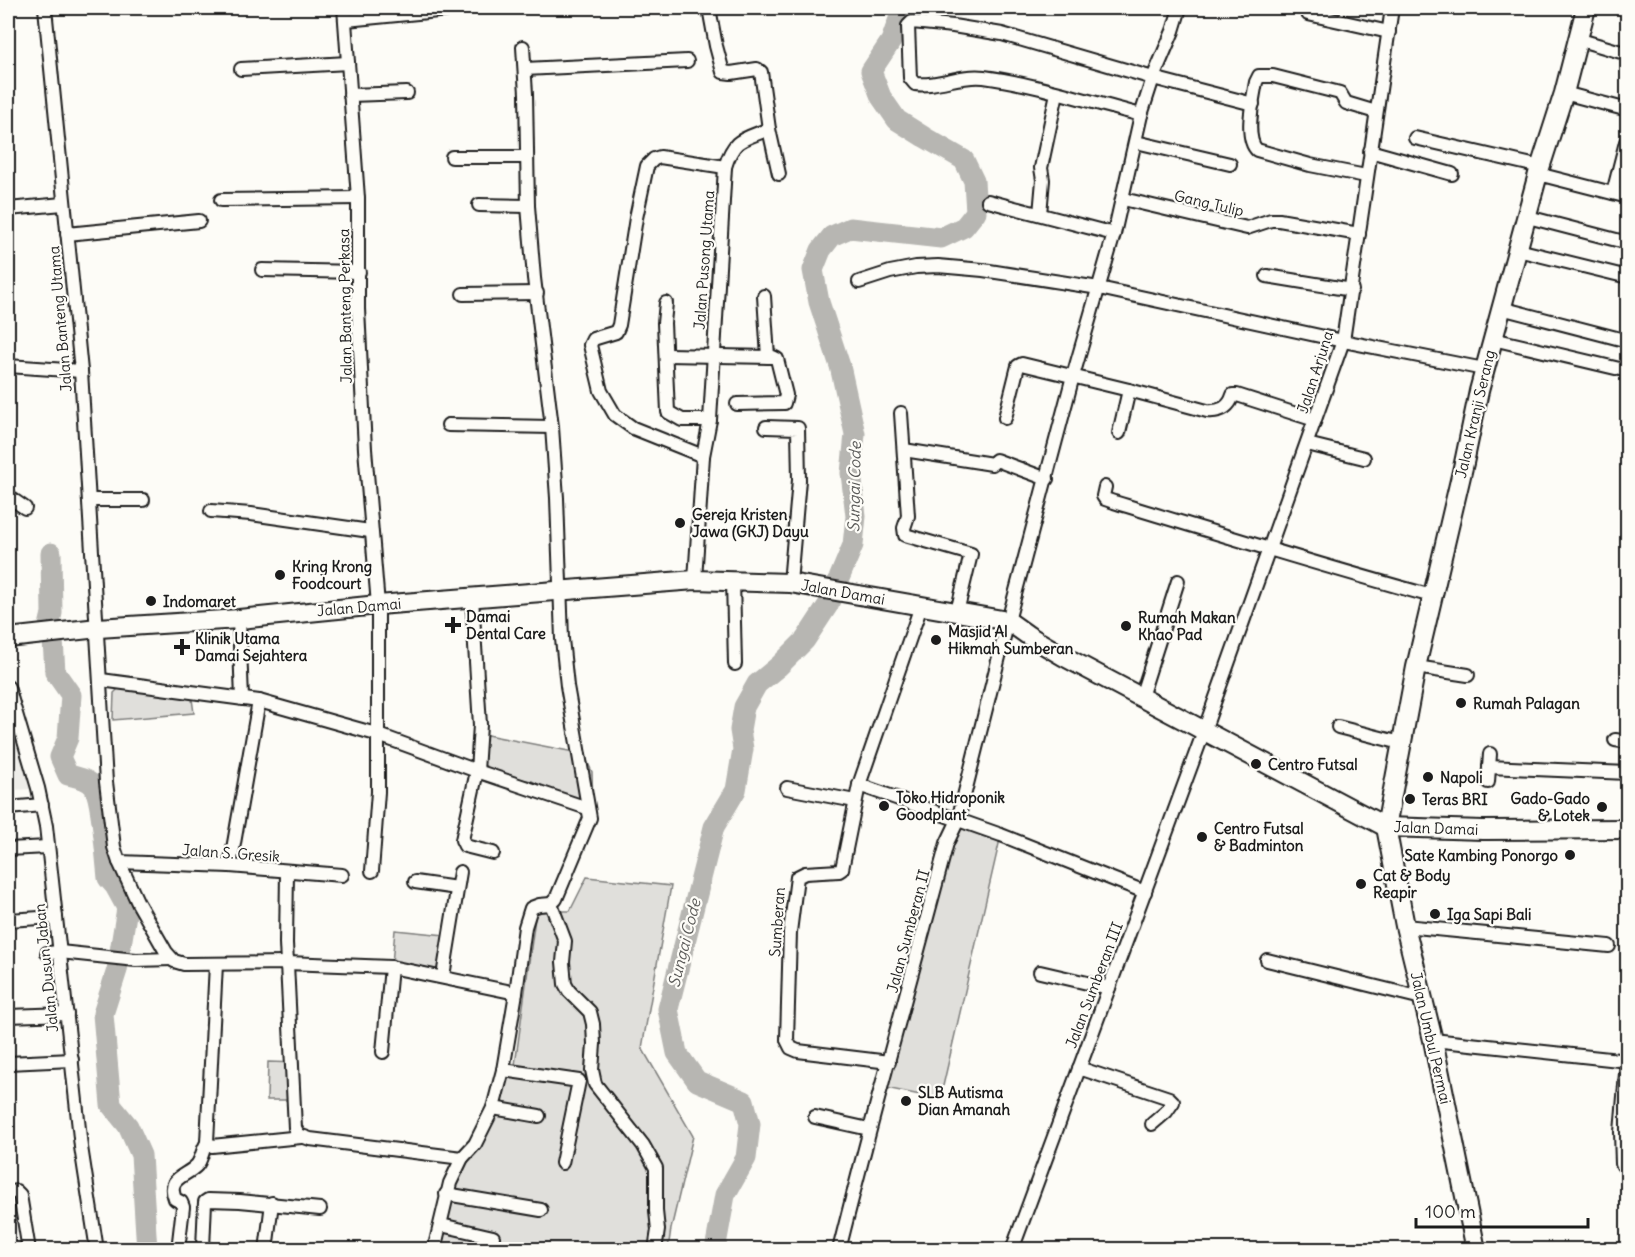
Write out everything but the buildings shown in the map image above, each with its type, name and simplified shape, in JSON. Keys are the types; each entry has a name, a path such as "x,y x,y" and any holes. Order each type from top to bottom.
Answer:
{"main road":[{"name":"Jalan Kranji Serang","path":"1386,827 1416,667 1492,339 1539,171 1564,93 1576,39 1586,8"},
{"name":"Jalan Damai","path":"8,638 98,628 239,619 378,605 694,580 790,583 1008,621 1029,636 1386,827 1483,830 1628,829"},
{"name":"Jalan Umbul Permai","path":"1386,827 1405,926 1433,1040 1476,1250"}],"street":[{"name":"Jalan Banteng Utama","path":"45,8 81,371 106,782 114,847 138,903 172,959"},
{"path":"345,14 469,8"},
{"path":"709,8 723,72 757,69 761,72 769,129 779,174"},
{"name":"Jalan Sumberan II","path":"839,1250 869,1129 947,843 958,820 1073,376 1114,234 1141,115 1180,8"},
{"name":"Jalan Arjuna","path":"1204,731 1343,341 1392,8"},
{"name":"Jalan Banteng Perkasa","path":"345,14 358,198 359,337 370,531 378,605 376,734 378,792 372,871"},
{"path":"1308,14 1389,32"},
{"path":"1141,115 983,77 915,84 910,78 908,26 912,22 1002,34 1153,78 1253,104"},
{"path":"1576,39 1628,54"},
{"path":"434,1250 446,1194 462,1158 475,1144 493,1108 503,1070 525,927 531,908 551,904 556,899 590,818 567,686 562,639 558,509 552,427 528,206 523,47"},
{"path":"525,69 687,61"},
{"path":"241,69 348,63"},
{"path":"1366,176 1310,165 1257,150 1251,141 1256,82 1259,76 1266,75 1340,93 1346,103 1376,112"},
{"path":"350,95 407,93"},
{"path":"1040,214 1043,180 1041,168 1057,93"},
{"path":"1564,93 1628,110"},
{"name":"Jalan Pusong Utama","path":"694,580 703,456 710,420 725,167 731,149 744,139 769,129"},
{"path":"1415,138 1628,197"},
{"path":"1613,194 1628,140"},
{"path":"1136,142 1230,165"},
{"path":"1370,151 1452,174"},
{"path":"453,157 526,157"},
{"path":"703,456 633,428 615,415 601,391 590,345 593,339 615,332 620,326 636,218 647,166 660,157 725,167"},
{"path":"221,200 358,198"},
{"name":"Gang Tulip","path":"1123,199 1247,228 1271,220 1279,220 1359,234"},
{"path":"988,201 1114,234"},
{"path":"8,209 63,204"},
{"path":"479,204 528,206"},
{"path":"1528,216 1628,243"},
{"path":"67,234 199,221"},
{"path":"1518,250 1628,277"},
{"path":"859,282 916,267 938,266 992,272 1099,288 1485,369"},
{"path":"261,270 359,272"},
{"path":"1267,276 1352,290"},
{"path":"463,294 537,293"},
{"path":"764,296 768,357"},
{"path":"666,303 664,323 668,412 682,420 710,420"},
{"path":"1501,308 1628,341"},
{"path":"1492,339 1628,371"},
{"path":"667,355 777,359 786,400 780,404 737,404"},
{"path":"1005,418 1022,363 1207,411 1216,412 1230,402 1233,395 1237,395 1315,420"},
{"path":"8,366 81,371"},
{"path":"1119,433 1129,390"},
{"path":"901,413 908,516 904,528 905,535 970,552 957,612"},
{"path":"448,425 552,427"},
{"path":"766,427 798,428 799,480 790,583"},
{"path":"1307,444 1364,458"},
{"path":"904,450 992,464 996,460 1047,478"},
{"path":"1105,487 1103,496 1114,502 1326,567 1432,596"},
{"path":"8,494 12,500 25,508"},
{"path":"90,500 143,500"},
{"path":"211,511 251,514 370,531"},
{"path":"733,580 735,664"},
{"path":"1141,697 1178,581"},
{"path":"472,598 479,693 477,771 462,840 465,846 493,853"},
{"name":"Sumberan","path":"889,1062 798,1051 791,1048 787,1040 790,932 796,877 800,874 842,869 859,785 921,606"},
{"path":"239,619 242,699"},
{"path":"1416,667 1468,675"},
{"path":"101,680 259,701 376,734 477,771 587,807"},
{"name":"Jalan Dusun Jaban","path":"8,687 9,701 42,805 55,953 66,1014 81,1147 97,1250"},
{"path":"230,866 259,701"},
{"path":"1338,727 1401,743"},
{"name":"Jalan Sumberan III","path":"1012,1250 1204,731"},
{"path":"1488,782 1490,760 1628,773"},
{"path":"859,785 958,820 1145,892"},
{"path":"787,788 855,801"},
{"path":"8,808 42,805"},
{"path":"8,849 46,847"},
{"name":"Jalan S. Gresik","path":"119,862 230,866 342,875"},
{"path":"287,872 287,963 295,1128 301,1137"},
{"path":"443,976 460,872"},
{"path":"415,882 457,888"},
{"path":"551,904 565,941 563,962 565,984 587,1007 593,1024 592,1070 595,1084 653,1158 656,1168 658,1230 655,1250"},
{"path":"8,920 53,917"},
{"path":"1405,926 1609,946"},
{"path":"55,953 136,960 172,959 184,964 287,963 391,967 516,993"},
{"path":"1267,960 1422,998"},
{"path":"178,1250 183,1207 173,1195 174,1186 178,1177 198,1164 207,1143 216,964"},
{"path":"383,1052 391,967"},
{"path":"1040,972 1109,988"},
{"path":"8,1016 66,1014"},
{"path":"1433,1040 1627,1061 1622,1164 1628,1171"},
{"path":"8,1063 72,1060"},
{"path":"1079,1068 1169,1098 1173,1102 1171,1106 1152,1124"},
{"path":"503,1070 579,1081 562,1163"},
{"path":"493,1108 539,1116"},
{"path":"815,1117 869,1129"},
{"path":"207,1143 212,1146 301,1137 462,1158"},
{"path":"8,1193 18,1192 20,1195 29,1250"},
{"path":"446,1194 540,1210"},
{"path":"202,1248 205,1202 211,1200 272,1203 320,1209"},
{"path":"266,1250 272,1203"},
{"path":"441,1225 493,1237"},
{"path":"185,1250 202,1248 219,1250"}],"shaded area":[{"path":"123,684 191,692 194,713 113,720 114,693"},
{"path":"8,705 34,789 8,790"},
{"path":"482,734 584,754 592,772 593,813 532,781 484,773"},
{"path":"958,820 1001,835 940,1099 881,1087"},
{"path":"587,877 671,886 642,1048 693,1136 668,1249 436,1250 462,1158 475,1143 515,1065 536,911 570,911"},
{"path":"395,930 445,935 442,974 392,964"},
{"path":"268,1062 299,1063 298,1100 267,1100"}],"waterway":[{"name":"Sungai Code","path":"715,1250 725,1195 746,1158 750,1124 744,1101 697,1081 677,1053 668,1009 714,827 736,790 743,749 740,730 744,707 757,684 805,640 828,605 853,545 856,516 851,473 855,434 840,366 819,302 813,270 821,250 832,236 850,228 941,238 964,227 976,212 974,181 964,160 897,120 881,97 871,71 891,41 903,8"},
{"path":"49,626 52,613 51,553"},
{"path":"53,640 55,672 71,695 68,738 60,757 68,775 86,780 94,787 101,817 108,878 127,908 117,970 103,1014 111,1105 128,1126 141,1155 147,1250"}],"place":[{"name":"Gereja Kristen Jawa (GKJ) Dayu","path":"680,523"},
{"name":"Kring Krong Foodcourt","path":"280,575"},
{"name":"Indomaret","path":"151,601"},
{"name":"Damai Dental Care","path":"453,625"},
{"name":"Rumah Makan Khao Pad","path":"1126,626"},
{"name":"Masjid Al Hikmah Sumberan","path":"936,640"},
{"name":"Klinik Utama Damai Sejahtera","path":"182,647"},
{"name":"Rumah Palagan","path":"1461,703"},
{"name":"Centro Futsal","path":"1256,764"},
{"name":"Napoli","path":"1428,777"},
{"name":"Teras BRI","path":"1410,799"},
{"name":"Toko Hidroponik Goodplant","path":"884,806"},
{"name":"Gado-Gado & Lotek","path":"1602,807"},
{"name":"Centro Futsal & Badminton","path":"1202,837"},
{"name":"Sate Kambing Ponorgo","path":"1570,855"},
{"name":"Cat & Body Reapir","path":"1361,884"},
{"name":"Iga Sapi Bali","path":"1435,914"},
{"name":"SLB Autisma Dian Amanah","path":"906,1101"}]}
